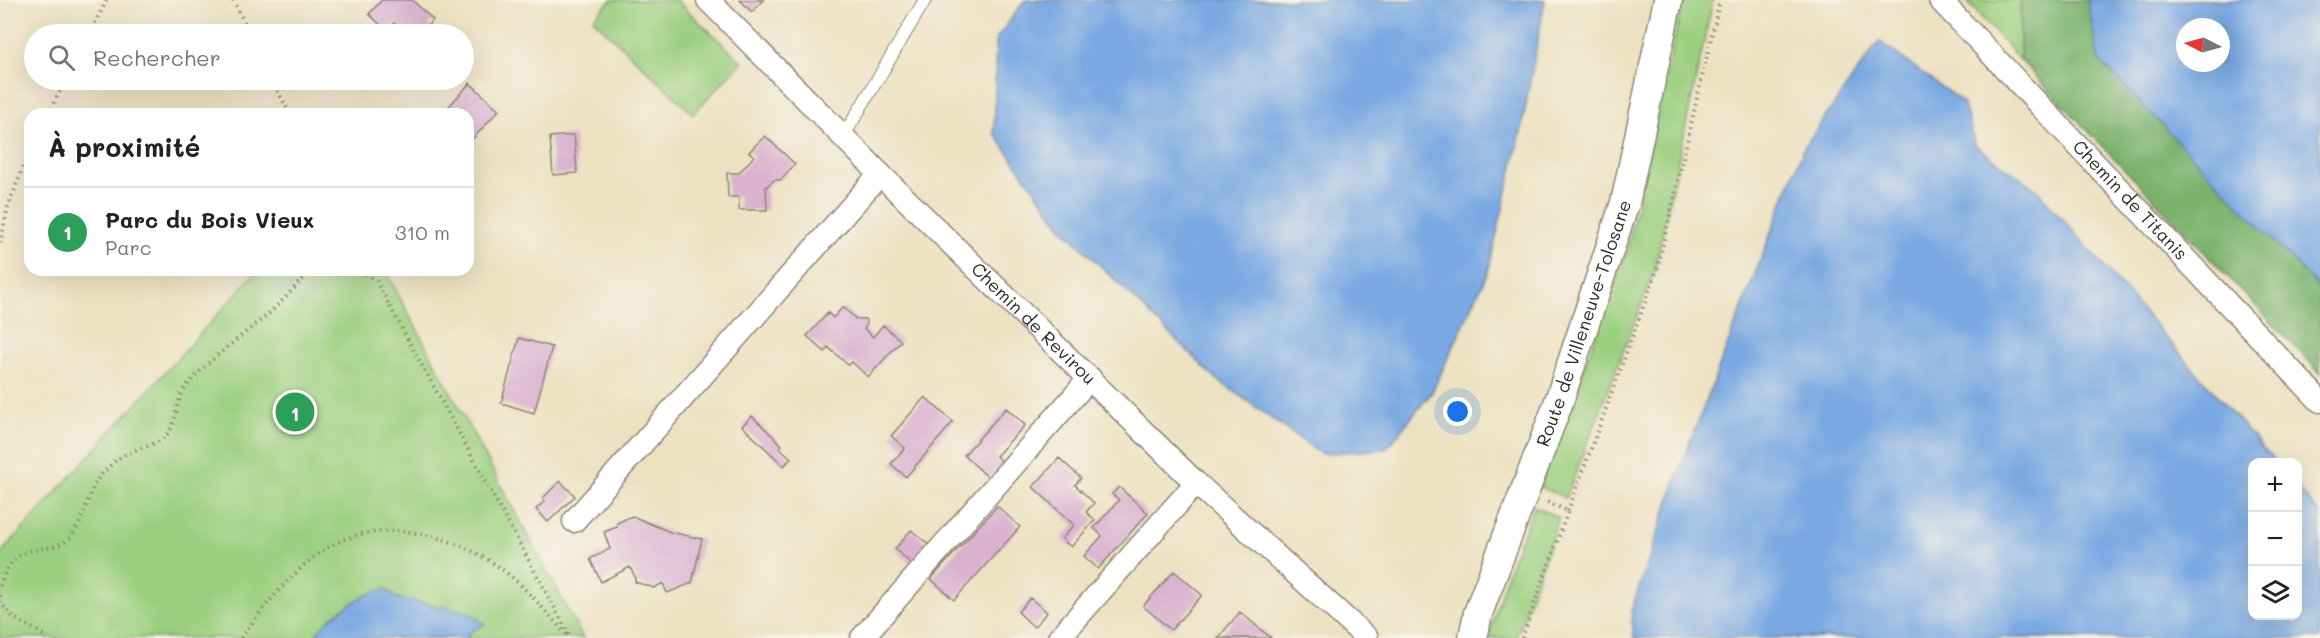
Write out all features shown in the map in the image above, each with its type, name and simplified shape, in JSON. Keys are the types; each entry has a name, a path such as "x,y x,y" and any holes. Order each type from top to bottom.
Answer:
{"street":[{"name":"Chemin de Revirou","path":"708,0 880,174 1196,483 1367,638"},
{"name":"Route de Villeneuve-Tolosane","path":"1473,638 1478,613 1557,408 1625,203 1668,0"},
{"name":"Chemin de Titanis","path":"1940,0 2320,401"},
{"path":"574,522 880,174"},
{"path":"862,638 1090,378"},
{"path":"1059,638 1196,483"}],"lane":[{"path":"843,137 926,0"}],"path":[{"path":"94,24 107,0"},
{"path":"233,0 245,24"},
{"path":"1522,638 1657,270 1720,0"},
{"path":"51,108 61,90"},
{"path":"277,90 287,108"},
{"path":"0,243 8,207 24,165"},
{"path":"0,586 4,572 26,551 60,544 68,540 75,531 87,499 101,476 122,455 154,443 169,432 179,398 186,387 213,359 276,306 305,276"},
{"path":"369,276 376,281 570,638"},
{"path":"1524,492 1568,511"},
{"path":"241,638 286,581 324,550 358,535 402,530 436,537 469,550 499,567 570,638"},
{"path":"0,595 0,601 10,615 47,638"}],"green space":[{"path":"611,0 676,0 742,62 693,114 593,19"},
{"path":"1683,0 1713,0 1654,272 1566,498 1540,487 1626,254"},
{"path":"1966,0 2020,0 2020,60"},
{"path":"2020,0 2087,0 2100,60 2320,289 2320,373 2020,60"},
{"path":"253,276 388,276 583,638 0,638 0,554"},
{"path":"1534,506 1559,518 1516,638 1488,638 1508,571"}],"water":[{"path":"1025,0 1545,0 1521,131 1488,272 1432,392 1386,449 1321,454 1215,378 1062,228 994,133 996,39"},
{"path":"2087,0 2320,0 2320,289 2099,60"},
{"path":"1879,41 1963,103 1976,146 2036,189 2271,458 2248,458 2248,620 2302,620 2302,493 2320,514 2320,638 1634,638 1631,611 1682,463 1804,147"},
{"path":"386,589 397,598 469,613 485,624 470,632 467,638 314,638 326,623 346,607 368,595"}],"building":[{"path":"382,0 412,0 433,20 429,24 380,24 369,14"},
{"path":"740,0 763,0 752,12"},
{"path":"474,87 499,110 474,137 474,108 447,108 464,90 474,90"},
{"path":"574,135 577,173 553,175 550,137"},
{"path":"765,136 795,164 781,180 774,180 766,187 767,210 739,210 739,197 728,197 727,173 739,173 754,156 749,152"},
{"path":"843,307 856,319 865,319 867,324 864,329 873,337 883,325 901,341 868,377 852,362 848,365 828,347 825,352 807,336 828,313 833,318"},
{"path":"519,338 552,347 534,413 501,403"},
{"path":"925,397 953,422 906,477 891,464 905,448 891,436"},
{"path":"1006,408 1025,425 996,456 1010,469 996,485 964,455"},
{"path":"752,416 782,445 780,448 791,458 784,466 742,426"},
{"path":"1059,458 1081,478 1075,485 1094,503 1086,512 1095,520 1071,547 1062,539 1074,525 1033,487"},
{"path":"560,481 575,496 548,522 536,509 545,501 543,498"},
{"path":"1119,487 1148,513 1098,569 1084,556 1102,536 1094,528 1119,500 1112,494"},
{"path":"997,506 1020,527 954,600 931,579"},
{"path":"632,516 670,532 702,539 692,583 667,593 663,583 654,588 635,582 630,567 601,582 590,559 610,549 604,532 617,527 617,523"},
{"path":"911,530 933,548 916,568 895,549"},
{"path":"1174,571 1202,595 1171,630 1143,606"},
{"path":"1030,598 1047,612 1034,627 1018,612"},
{"path":"1240,612 1271,638 1218,638"}],"place":[{"name":"Parc du Bois Vieux","path":"295,412"}]}
